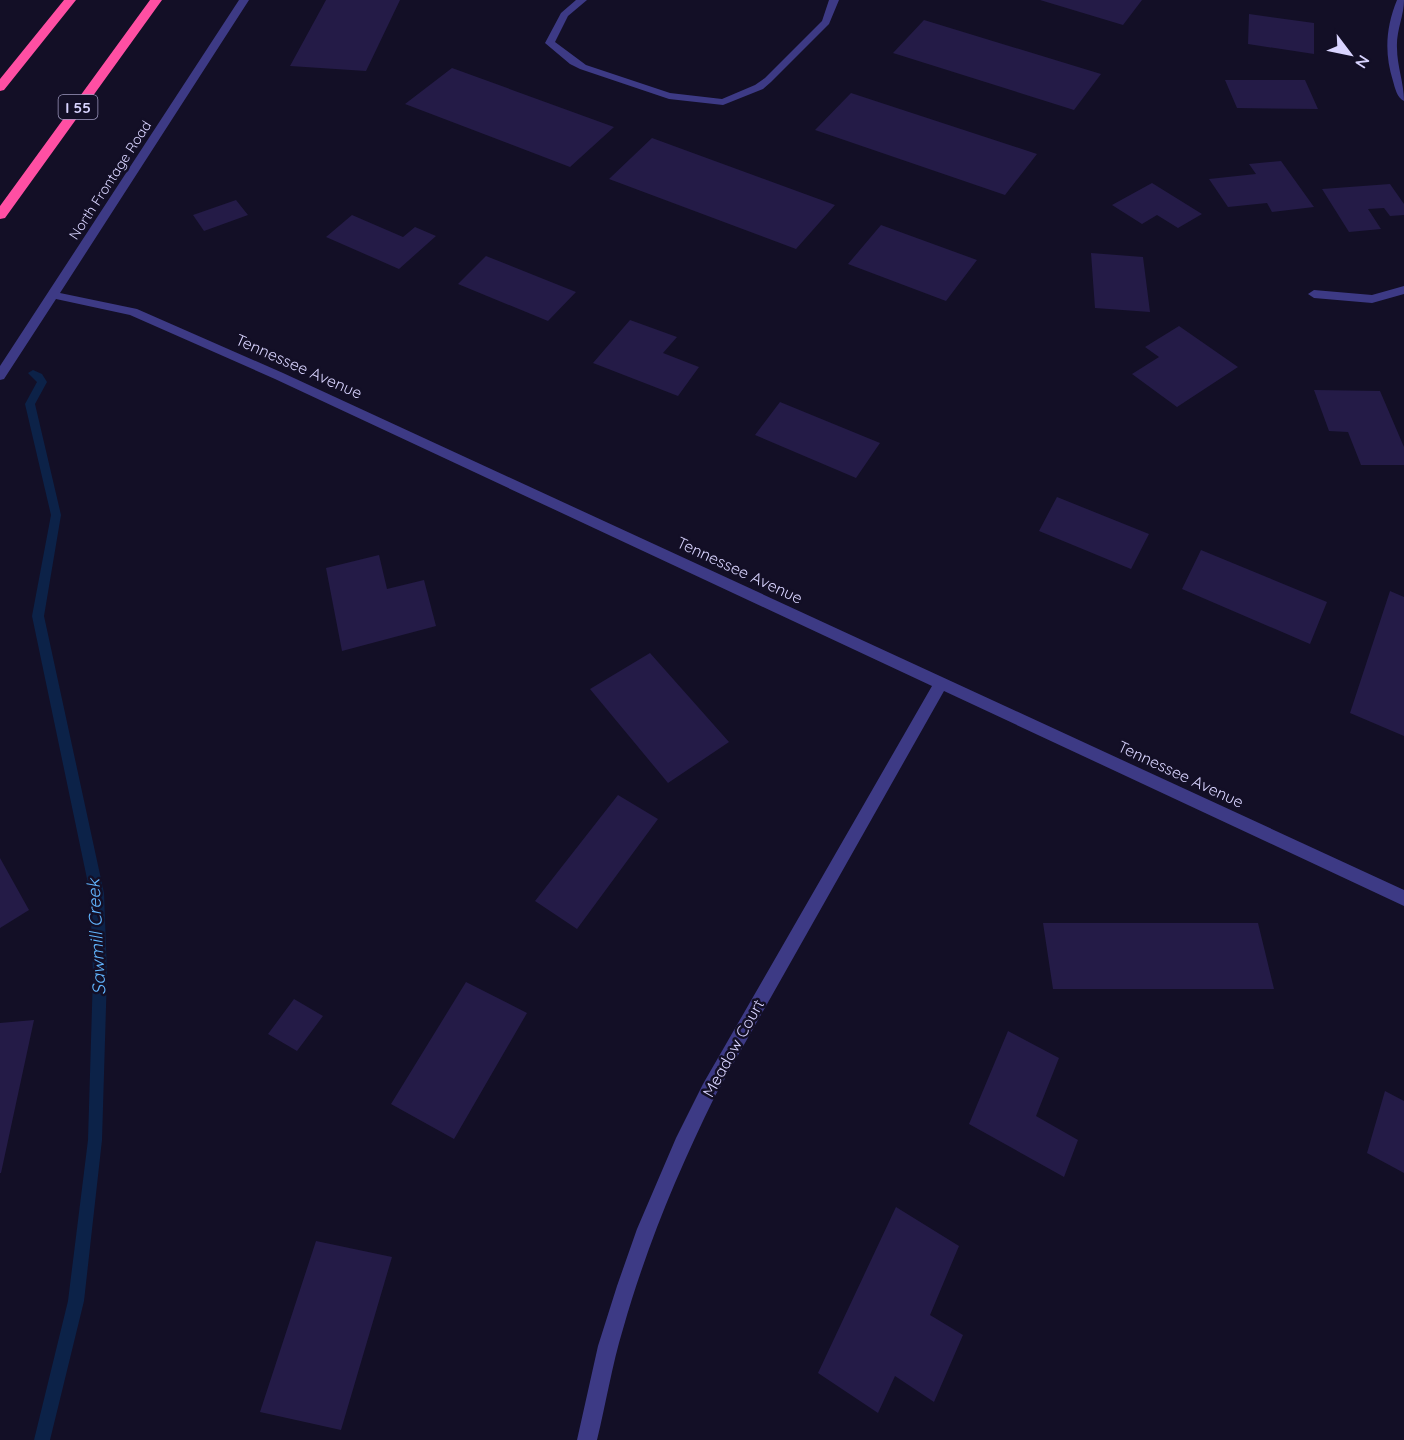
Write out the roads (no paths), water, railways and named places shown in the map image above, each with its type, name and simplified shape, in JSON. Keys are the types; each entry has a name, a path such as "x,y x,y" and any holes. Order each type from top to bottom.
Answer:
{"highway":[{"path":"0,87 70,0"},
{"name":"I 55","path":"0,215 156,0"}],"street":[{"name":"North Frontage Road","path":"0,376 244,0"},
{"path":"582,0 564,15 550,43 573,62 669,96 723,102 759,87 768,80 826,22 834,0"},
{"path":"1402,0 1391,36 1391,56 1395,76 1404,98"},
{"path":"1314,294 1372,299 1404,290"},
{"name":"Tennessee Avenue","path":"53,294 133,312 272,373 1404,897"},
{"name":"Meadow Court","path":"587,1440 616,1317 651,1213 677,1153 709,1090 941,683"}],"waterway":[{"name":"Sawmill Creek","path":"33,373 39,376 42,382 30,404 56,515 38,616 97,893 100,974 95,1140 76,1301 42,1440"}]}
